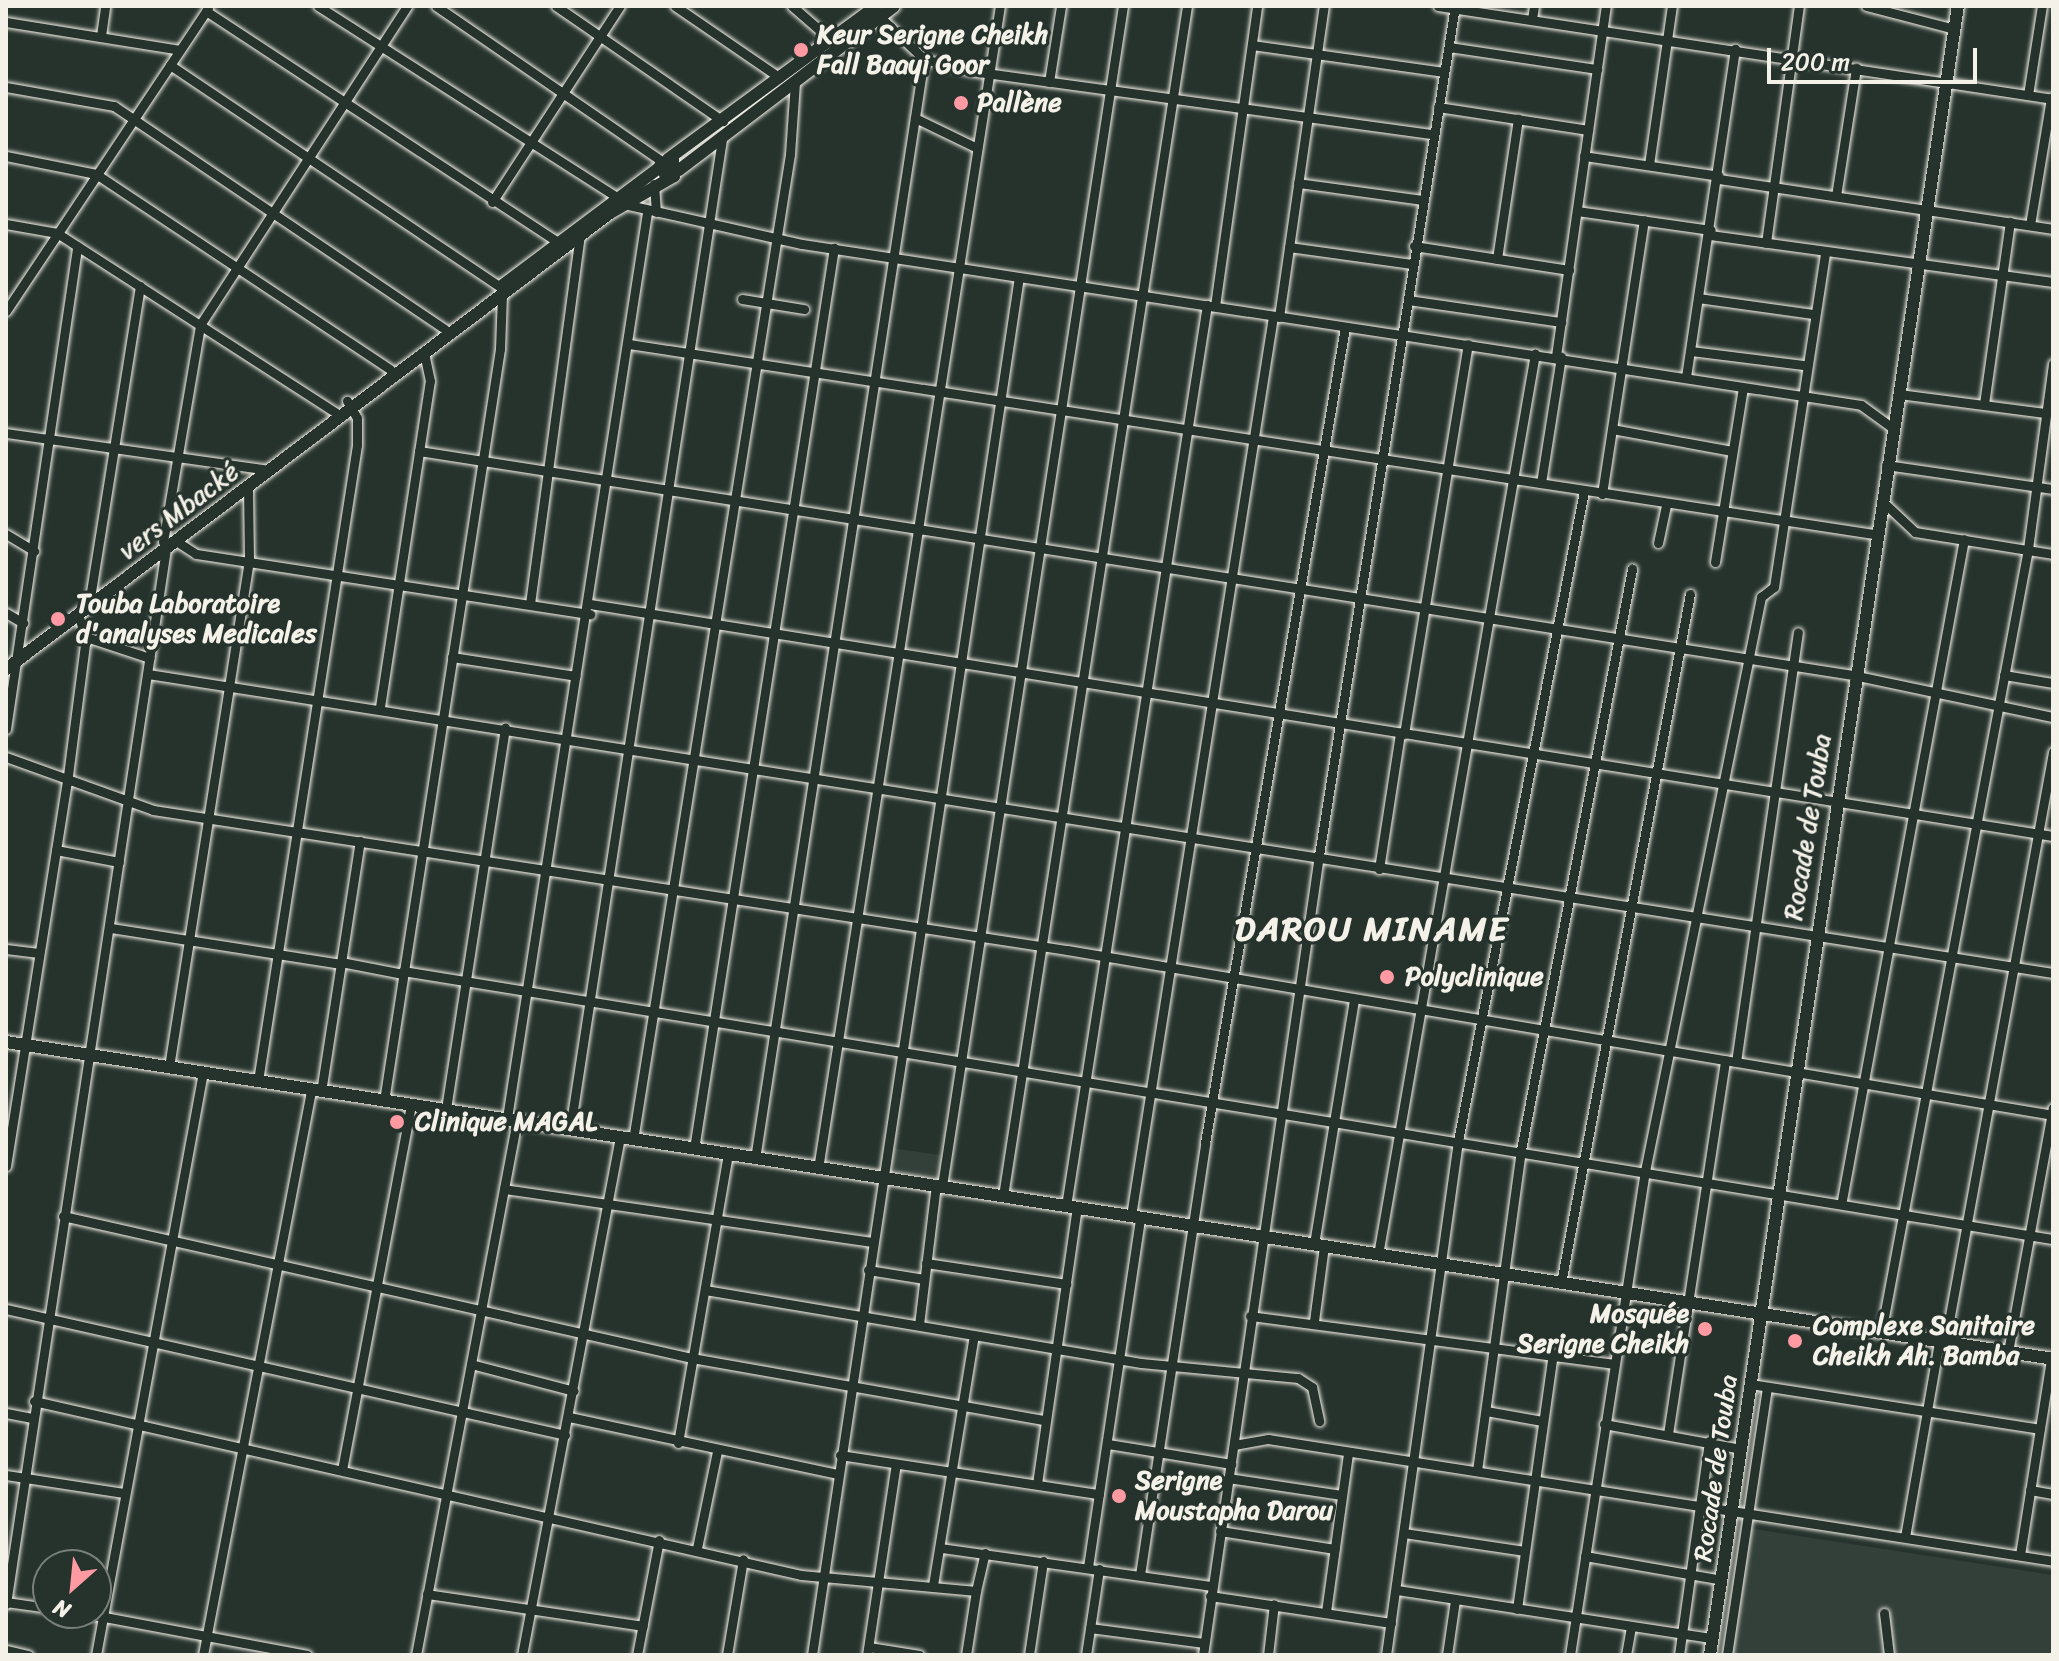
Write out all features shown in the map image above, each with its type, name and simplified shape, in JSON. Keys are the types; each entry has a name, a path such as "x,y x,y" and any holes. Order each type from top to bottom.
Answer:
{"main road":[{"path":"349,404 445,329 579,240 620,201 780,78 878,11 894,6"},
{"name":"Rocade de Touba","path":"1710,1655 1798,1072 1814,937 1879,498 1899,394 1958,6"},
{"path":"664,166 679,170 722,139 795,83 878,11"},
{"path":"349,404 424,353 557,242 620,201 654,184 664,166"},
{"name":"vers Mbacké","path":"11,661 78,615 349,404"},
{"name":"vers Mbacké","path":"11,661 90,598 248,485 264,469"},
{"path":"6,1042 2052,1359"}],"street":[{"path":"101,36 105,6"},
{"path":"318,6 528,145 620,201 651,212 709,227 896,258 1345,327 1621,365 1743,388 1866,406 1893,428"},
{"path":"32,1606 6,1603 22,1478 87,1054 111,928 126,804 200,325 271,211 407,6"},
{"path":"436,6 564,91 664,166"},
{"path":"556,6 723,121"},
{"path":"492,202 620,6"},
{"path":"675,6 780,78"},
{"path":"792,6 832,41"},
{"path":"818,1169 1000,6"},
{"path":"1049,82 1061,6"},
{"path":"919,1325 926,1263 1003,804 1123,6"},
{"path":"1003,1196 1187,6"},
{"path":"1037,1484 1066,1284 1086,1077 1165,565 1245,109 1257,6"},
{"path":"1086,1655 1099,1494 1169,966 1193,834 1253,440 1289,247 1324,6"},
{"path":"1438,6 1603,28 1946,84 2052,98 2030,225"},
{"path":"1532,19 1534,6"},
{"path":"1541,483 1606,6"},
{"path":"1649,165 1672,6"},
{"path":"1766,243 1799,6"},
{"path":"1866,6 1955,29"},
{"path":"2028,95 2042,6"},
{"path":"1203,1655 1319,855 1403,335 1414,246 1455,7"},
{"path":"6,311 10,298 208,8 343,103 557,242"},
{"path":"878,11 924,59 1049,82 1433,134"},
{"path":"6,22 180,50"},
{"path":"1252,45 1444,72"},
{"path":"1449,47 1597,69"},
{"path":"1686,377 1719,178 1735,49"},
{"path":"755,1159 857,516 924,59"},
{"path":"170,65 310,155 501,291 481,459 384,1101"},
{"path":"1836,196 1856,68"},
{"path":"522,1655 608,1202 626,1138 651,1011 711,622 765,304 795,83"},
{"path":"6,87 107,103 445,329"},
{"path":"1438,107 1588,130"},
{"path":"915,118 977,148"},
{"path":"1497,259 1518,119"},
{"path":"570,1129 722,139"},
{"path":"6,156 96,174 390,369"},
{"path":"1584,156 2053,229"},
{"path":"1298,183 1422,200"},
{"path":"416,1655 504,1189 527,991 576,676 590,609 654,184"},
{"path":"1577,211 1825,253 2053,282"},
{"path":"1602,494 1644,220"},
{"path":"1984,404 2010,222"},
{"path":"6,224 57,233 336,412"},
{"path":"530,604 579,240"},
{"path":"6,729 11,661 23,623 45,439 77,246"},
{"path":"1414,246 1569,270"},
{"path":"1289,247 1412,264"},
{"path":"694,1149 834,248"},
{"path":"1570,1655 1645,1171 1673,1051 1761,597 1774,587 1803,365 1825,253"},
{"path":"812,1655 880,1177 1019,277"},
{"path":"90,598 140,286"},
{"path":"1698,298 1813,314"},
{"path":"742,299 804,309"},
{"path":"1408,300 1561,322"},
{"path":"1140,1575 1212,1103 1345,327"},
{"path":"629,344 999,399 1324,452 1516,478 1784,524 1874,534"},
{"path":"1379,869 1468,344"},
{"path":"1691,351 1803,365"},
{"path":"380,707 430,374 424,353"},
{"path":"1378,1255 1417,1008 1446,881 1535,354"},
{"path":"1881,1333 1901,1210 1926,1093 1949,956 2028,549 2053,364"},
{"path":"1715,562 1743,388"},
{"path":"1899,394 2045,413"},
{"path":"258,1081 294,830 357,445 349,404"},
{"path":"1612,429 1732,451"},
{"path":"6,433 264,469"},
{"path":"419,451 980,534 1617,640 1853,675 1998,702 2053,717"},
{"path":"1886,465 2053,489"},
{"path":"169,1067 249,560 248,485"},
{"path":"1386,1655 1458,1141 1584,491"},
{"path":"1879,498 1912,531 2053,554"},
{"path":"1658,543 1666,505"},
{"path":"6,534 34,551"},
{"path":"1842,1200 1886,947 1964,539"},
{"path":"168,543 196,554 400,583 461,595 530,604 650,613 1146,688 1533,756 1656,772 2053,836"},
{"path":"1477,1471 1521,1150 1632,569"},
{"path":"1561,1283 1690,594"},
{"path":"6,613 23,623"},
{"path":"6,1166 67,783 86,637 78,615"},
{"path":"1736,1062 1779,792 1797,667 1798,632"},
{"path":"86,637 150,658"},
{"path":"452,657 576,676"},
{"path":"148,674 317,697 1255,843 1446,881 1569,895 1757,929 2053,973"},
{"path":"2004,675 2053,683"},
{"path":"446,1109 505,728"},
{"path":"1905,1537 1926,1412 1988,1103 2010,966 2053,752"},
{"path":"6,757 126,804 1169,966 1861,1083 2053,1112 2008,1352"},
{"path":"203,1655 274,1262 316,1091 341,963 360,841"},
{"path":"56,850 119,862"},
{"path":"111,928 403,972 465,978 527,991 899,1051 1086,1077 1212,1103 1842,1200 2053,1239"},
{"path":"6,949 39,953"},
{"path":"1314,1321 1319,1245 1334,1122 1354,999"},
{"path":"1668,1434 1725,1060"},
{"path":"112,1560 203,1072"},
{"path":"342,1470 411,1104"},
{"path":"678,1443 728,1154"},
{"path":"504,1189 871,1242"},
{"path":"63,1216 692,1358 1045,1420"},
{"path":"926,1263 1066,1284"},
{"path":"868,1270 924,1279"},
{"path":"705,1290 1118,1359 1243,1376 1307,1381 1319,1421"},
{"path":"6,1309 463,1408 565,1435"},
{"path":"1250,1316 1314,1321 1614,1364"},
{"path":"933,1585 974,1335"},
{"path":"1517,1609 1553,1354"},
{"path":"2020,1555 2052,1359"},
{"path":"471,1364 574,1391"},
{"path":"1750,1384 2040,1429"},
{"path":"1727,1655 1767,1387"},
{"path":"34,1401 743,1559 824,1574 976,1591"},
{"path":"1486,1411 1542,1421"},
{"path":"6,1413 31,1418"},
{"path":"569,1417 678,1443 837,1474"},
{"path":"1604,1424 1741,1449"},
{"path":"1234,1445 1251,1437 1348,1454 1533,1479 1732,1514 2053,1561"},
{"path":"1679,1655 1709,1441"},
{"path":"1108,1444 1231,1464"},
{"path":"697,1548 717,1451"},
{"path":"1326,1612 1348,1454"},
{"path":"840,1455 1099,1494"},
{"path":"896,1464 868,1651 919,1655"},
{"path":"6,1475 124,1493"},
{"path":"1228,1478 1342,1495"},
{"path":"2030,1490 2053,1494"},
{"path":"1220,1531 1335,1549"},
{"path":"1404,1533 1525,1551"},
{"path":"637,1655 659,1540"},
{"path":"941,1548 1140,1575 1274,1604 1391,1623"},
{"path":"966,1655 985,1553"},
{"path":"1585,1556 1722,1580"},
{"path":"727,1655 743,1559"},
{"path":"1029,1655 1043,1561"},
{"path":"1397,1590 1712,1638"},
{"path":"427,1594 643,1626"},
{"path":"1447,1655 1455,1600"},
{"path":"1268,1655 1274,1604"},
{"path":"1884,1613 1889,1655"},
{"path":"112,1618 207,1633 307,1655"},
{"path":"1626,1655 1631,1627"},
{"path":"1090,1628 1204,1643"},
{"path":"96,1655 100,1629"},
{"path":"6,1650 28,1655"}],"shaded area":[{"path":"889,1148 941,1155 939,1177 898,1172 887,1163"},
{"path":"1747,1528 2053,1575 2053,1655 1729,1655"}],"place":[{"name":"Keur Serigne Cheikh Fall Baayi Goor","path":"801,50"},
{"name":"Pallène","path":"961,103"},
{"name":"Touba Laboratoire d'analyses Medicales","path":"58,619"},
{"name":"Polyclinique","path":"1387,977"},
{"name":"Clinique MAGAL","path":"397,1122"},
{"name":"Mosquée Serigne Cheikh","path":"1705,1329"},
{"name":"Complexe Sanitaire Cheikh Ah. Bamba","path":"1795,1341"},
{"name":"Serigne Moustapha Darou","path":"1119,1496"}],"district":[{"name":"DAROU MINAME","path":"1372,930"}]}
